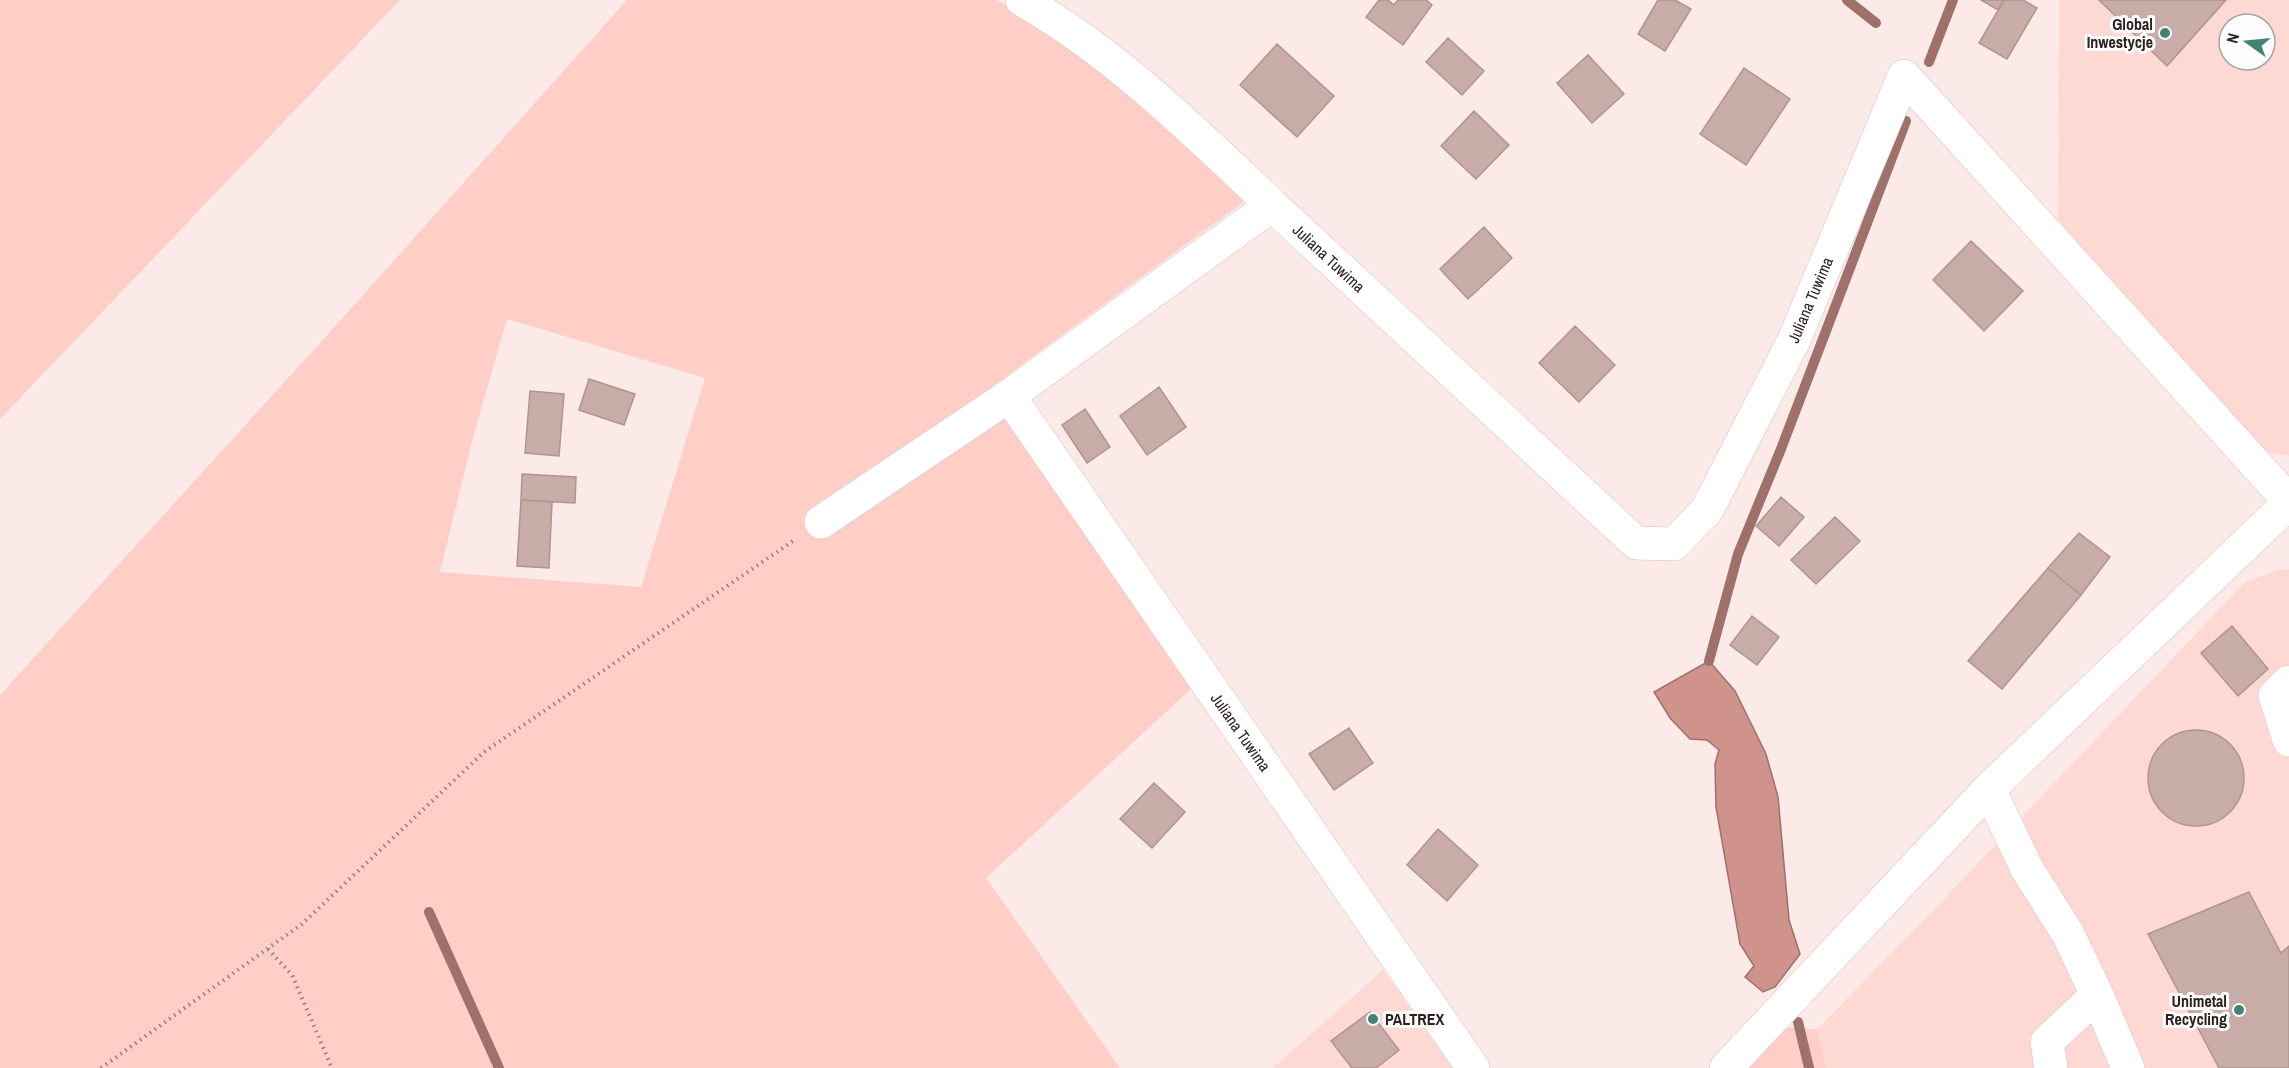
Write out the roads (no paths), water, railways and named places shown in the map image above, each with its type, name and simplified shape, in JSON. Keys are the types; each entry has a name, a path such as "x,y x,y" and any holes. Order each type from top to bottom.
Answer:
{"street":[{"name":"Juliana Tuwima","path":"1022,0 1057,20 1173,111 1636,543 1674,544 1707,510 1794,340 1904,76 2289,502"},
{"path":"821,522 1009,396 1272,205"},
{"name":"Juliana Tuwima","path":"1009,396 1473,1068"},
{"path":"1726,1068 1989,789 2289,502"},
{"path":"2289,682 2275,696 2289,740"},
{"path":"1989,789 2027,869 2068,934 2128,1068"},
{"path":"2051,1068 2047,1042 2097,995"}],"waterway":[{"path":"1847,0 1876,23"},
{"path":"1929,62 1953,0"},
{"path":"1709,661 1738,554 1781,449 1906,121"},
{"path":"429,912 499,1068"},
{"path":"1798,1022 1809,1068"}],"place":[{"name":"Global Inwestycje","path":"2165,33"},
{"name":"Unimetal Recycling","path":"2239,1010"},
{"name":"PALTREX","path":"1373,1019"}]}
